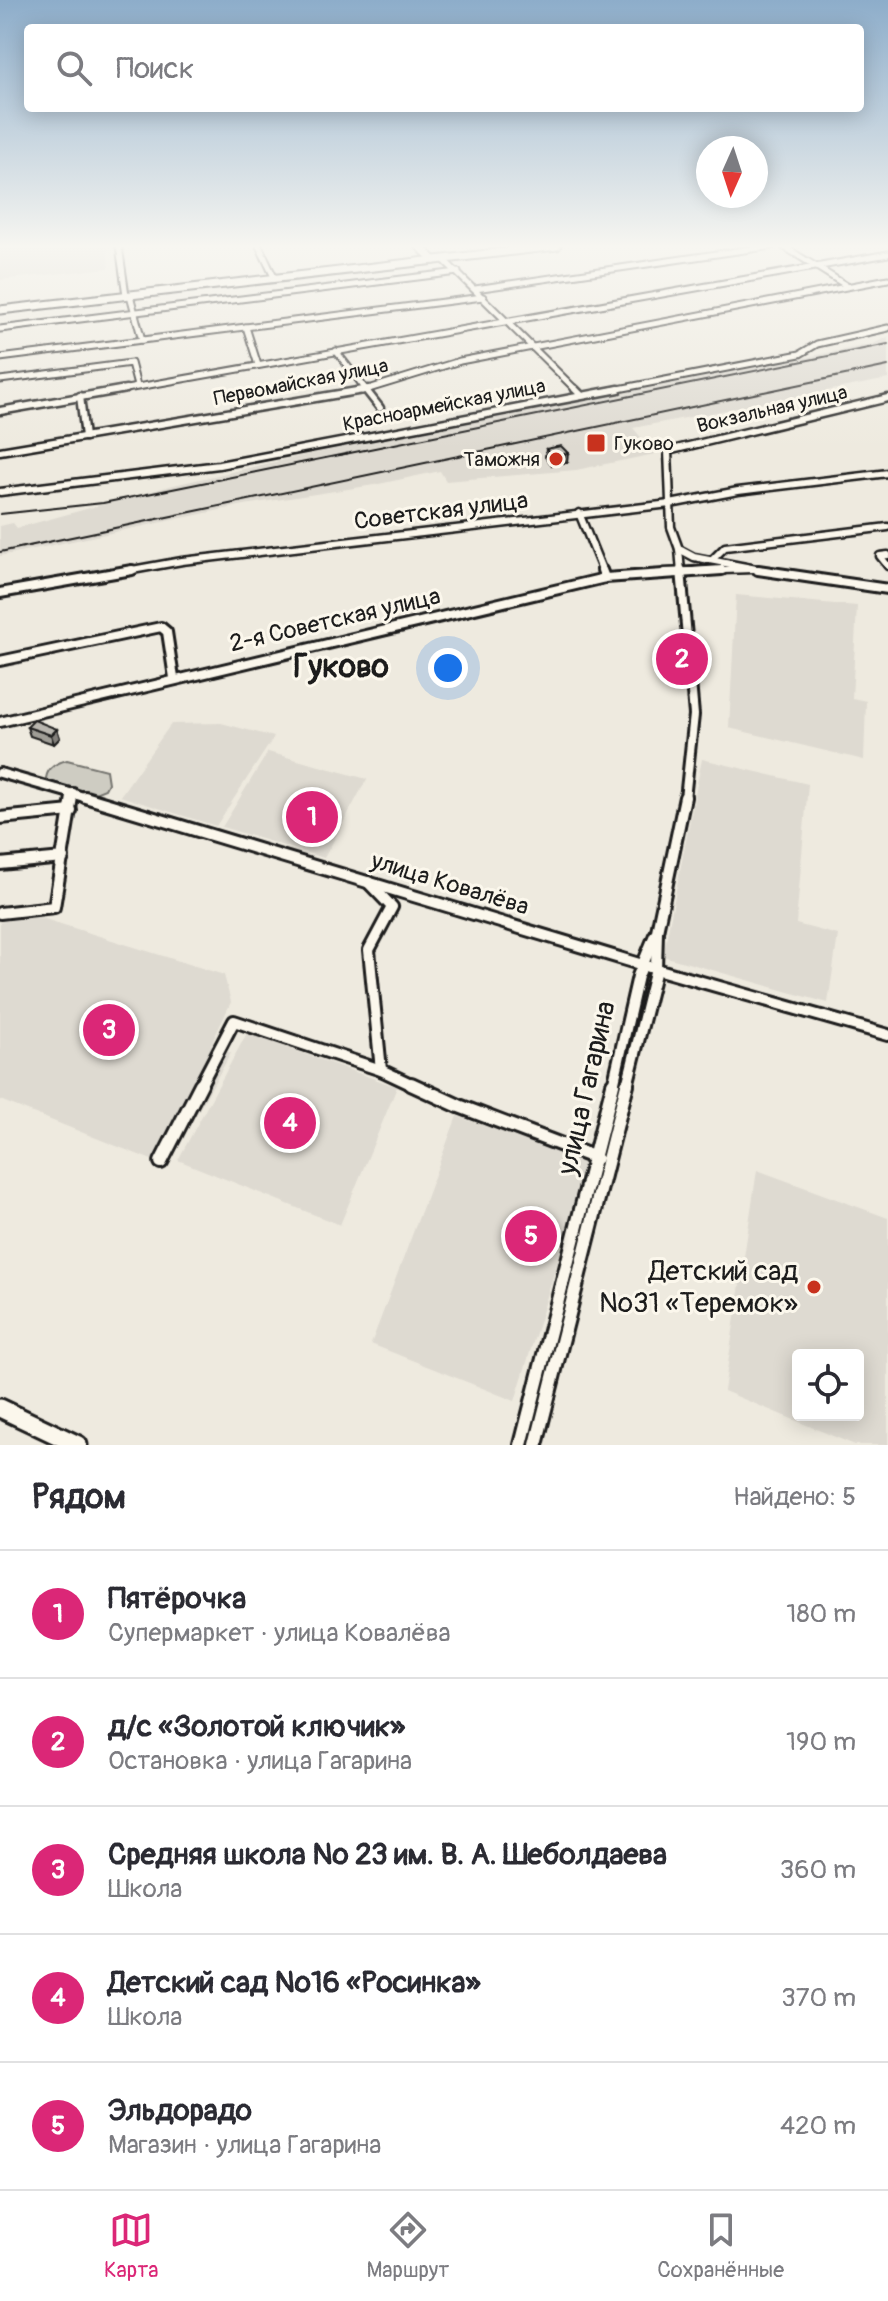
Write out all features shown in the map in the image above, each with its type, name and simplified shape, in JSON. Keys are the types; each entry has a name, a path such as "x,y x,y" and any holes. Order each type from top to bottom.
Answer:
{"main road":[{"path":"0,1408 78,1445"}],"street":[{"path":"0,329 124,313"},
{"path":"135,313 142,340"},
{"path":"0,358 353,313"},
{"path":"500,313 581,395"},
{"path":"0,411 550,313"},
{"name":"Первомайская улица","path":"0,451 366,389 460,361 709,313"},
{"path":"246,327 258,365"},
{"name":"Красноармейская улица","path":"0,492 219,465 800,354 810,346 888,328"},
{"path":"336,351 380,408"},
{"path":"0,380 131,363 137,386"},
{"path":"80,396 85,437"},
{"name":"Вокзальная улица","path":"670,504 668,451 888,398"},
{"name":"Советская улица","path":"0,593 182,561 670,504 738,491 888,473"},
{"name":"улица Гагарина","path":"536,1445 656,969 657,931 691,764 693,681 679,549 671,527 670,504"},
{"path":"579,513 605,578"},
{"path":"712,560 725,547 888,527"},
{"path":"679,549 694,557 753,569 888,589"},
{"path":"888,555 880,556 888,566"},
{"name":"2-я Советская улица","path":"0,722 174,678 605,578 753,569"},
{"path":"0,661 161,627 167,632 174,678"},
{"name":"улица Ковалёва","path":"0,773 365,879 641,965 888,1035"},
{"path":"0,913 54,907 73,793"},
{"path":"0,818 71,811"},
{"path":"0,864 63,858"},
{"path":"365,879 392,907 369,950 381,1070"},
{"name":"улица Гагарина","path":"521,1445 596,1158 641,965 657,931"},
{"path":"161,1162 234,1021 381,1070 459,1106 596,1158"}],"shaded area":[{"path":"888,337 888,379 633,428 655,454 576,470 446,481 440,471 374,485 244,505 0,556 0,526 13,523 17,528 170,486 314,453 873,344"},
{"path":"736,595 857,606 852,698 866,701 864,760 729,728"},
{"path":"221,723 274,737 216,826 120,796 171,724"},
{"path":"268,752 367,779 324,858 222,827"},
{"path":"702,759 808,784 796,924 838,935 828,1003 663,956"},
{"path":"67,760 106,770 108,783 105,789 90,795 46,782 52,767"},
{"path":"35,916 224,975 231,1002 211,1045 231,1053 167,1166 0,1100 0,922"},
{"path":"247,1033 397,1087 340,1225 178,1160"},
{"path":"457,1116 588,1163 515,1401 371,1344"},
{"name":"Детский сад №31 «Теремок»","path":"757,1170 888,1218 888,1445 855,1445 797,1421 864,1421 864,1349 792,1349 792,1419 724,1391"}],"building":[{"path":"561,446 568,453 553,457 546,449"},
{"path":"34,720 57,729 51,735 27,727"}],"railway":[{"path":"0,514 103,503 888,344"},
{"path":"0,552 888,366"}],"place":[{"name":"Гуково","path":"596,443"},
{"name":"Таможня","path":"556,459"},
{"name":"д/с «Золотой ключик»","path":"682,659"},
{"name":"Пятёрочка","path":"312,817"},
{"name":"Средняя школа № 23 им. В. А. Шеболдаева","path":"109,1030"},
{"name":"Детский сад №16 «Росинка»","path":"290,1123"},
{"name":"Эльдорадо","path":"531,1236"},
{"name":"Детский сад №31 «Теремок»","path":"814,1287"}],"district":[{"name":"Гуково","path":"341,667"}]}
